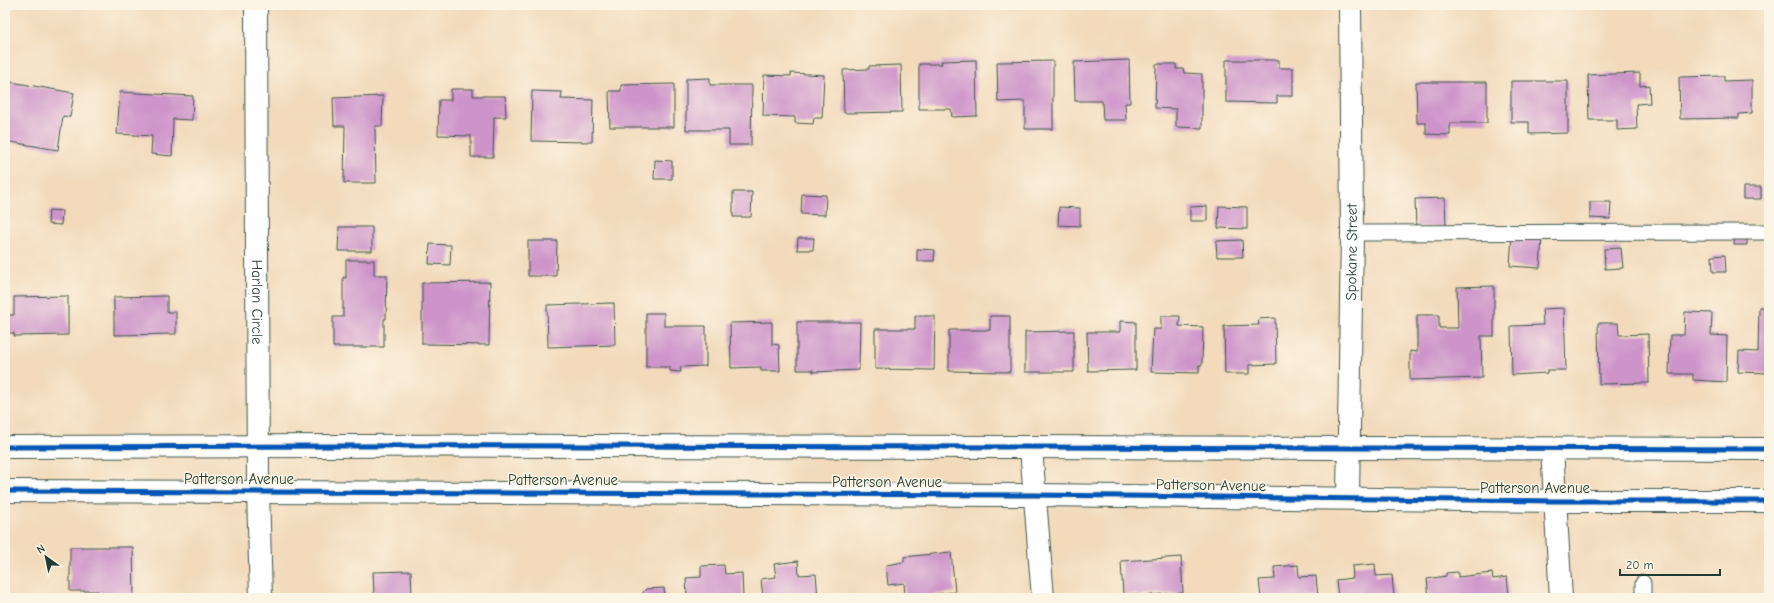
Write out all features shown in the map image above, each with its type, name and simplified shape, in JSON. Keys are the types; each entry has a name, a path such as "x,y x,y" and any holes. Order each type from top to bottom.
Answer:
{"main road":[{"name":"Harlan Circle","path":"256,5 258,491 261,598"},
{"name":"Spokane Street","path":"1348,498 1352,233 1350,5"},
{"path":"5,447 258,446 1769,449"},
{"path":"1031,448 1043,598"},
{"path":"1552,449 1561,598"},
{"name":"Patterson Avenue","path":"5,491 1034,495 1555,501 1769,501"}],"lane":[{"path":"1352,233 1769,232"},
{"path":"1643,582 1643,598"}],"building":[{"path":"976,60 977,116 952,117 951,109 919,109 919,64 942,64 941,61"},
{"path":"1129,60 1130,103 1125,103 1126,120 1103,120 1102,101 1075,101 1074,62"},
{"path":"1226,60 1279,60 1279,68 1293,68 1293,96 1277,96 1277,103 1226,102"},
{"path":"1053,61 1053,129 1025,129 1025,101 998,102 997,62"},
{"path":"1156,64 1176,64 1176,69 1183,69 1184,73 1202,74 1202,128 1176,127 1176,109 1155,108"},
{"path":"901,65 902,112 844,113 843,70 869,69 869,66"},
{"path":"791,73 824,75 822,118 814,118 813,124 795,123 795,117 763,116 764,75 791,76"},
{"path":"1640,73 1640,86 1649,85 1650,103 1636,104 1637,129 1617,130 1617,120 1589,120 1588,75"},
{"path":"1724,76 1724,81 1752,80 1752,113 1739,114 1739,118 1680,119 1679,77"},
{"path":"710,78 710,85 752,85 751,145 729,145 729,130 686,130 686,79"},
{"path":"1511,81 1568,81 1568,133 1529,134 1529,122 1511,122"},
{"path":"11,82 74,93 70,117 63,116 58,150 5,141 5,120"},
{"path":"1416,82 1487,82 1487,123 1450,123 1450,135 1426,134 1426,123 1417,123"},
{"path":"674,84 674,127 610,127 609,91 621,91 621,85"},
{"path":"451,89 473,89 473,96 505,96 506,117 494,117 493,157 471,157 471,136 438,135 439,100 451,100"},
{"path":"532,91 562,92 561,99 593,100 592,142 531,141"},
{"path":"120,92 193,96 192,120 173,119 172,156 151,154 152,136 117,134"},
{"path":"383,96 382,126 375,126 376,183 344,183 345,126 334,126 333,98"},
{"path":"655,160 672,161 672,179 654,179"},
{"path":"1743,187 1761,187 1761,199 1743,199"},
{"path":"733,192 752,192 751,217 733,217"},
{"path":"802,194 826,195 825,215 801,214"},
{"path":"1445,198 1446,227 1416,227 1415,199"},
{"path":"1590,202 1611,202 1610,219 1590,218"},
{"path":"1207,206 1207,221 1190,221 1190,207"},
{"path":"1219,206 1247,207 1247,229 1218,228"},
{"path":"1059,207 1080,208 1080,226 1058,225"},
{"path":"49,210 62,211 61,225 48,224"},
{"path":"339,227 372,227 372,251 338,251"},
{"path":"1735,232 1747,233 1747,245 1734,245"},
{"path":"1512,234 1542,236 1540,268 1510,266"},
{"path":"798,238 814,238 813,250 797,250"},
{"path":"1242,240 1243,257 1217,257 1216,241"},
{"path":"528,241 557,241 556,276 528,276"},
{"path":"430,244 451,245 450,265 429,264"},
{"path":"1621,248 1623,268 1605,269 1604,249"},
{"path":"917,249 935,250 934,261 917,261"},
{"path":"1725,255 1726,272 1713,272 1712,256"},
{"path":"346,260 374,260 374,275 387,275 384,347 333,347 333,317 343,317 343,277 346,278"},
{"path":"490,282 489,345 422,344 422,283"},
{"path":"1494,286 1494,336 1481,336 1482,378 1410,380 1410,351 1417,352 1417,315 1439,315 1439,328 1458,328 1457,287"},
{"path":"68,296 68,335 14,336 14,333 5,333 5,315 14,315 14,297"},
{"path":"167,296 167,312 176,312 176,334 114,335 114,297"},
{"path":"614,303 615,345 548,347 547,305"},
{"path":"1759,307 1769,307 1769,373 1738,372 1739,351 1758,352"},
{"path":"1564,308 1566,370 1547,370 1547,373 1512,375 1511,326 1543,325 1542,309"},
{"path":"1685,312 1712,313 1711,335 1727,336 1726,382 1693,380 1693,374 1669,374 1670,335 1684,335"},
{"path":"646,313 664,313 664,326 706,326 706,366 680,367 681,372 670,371 670,367 646,367"},
{"path":"915,316 935,316 934,370 875,369 875,329 915,329"},
{"path":"990,316 1010,316 1010,372 949,371 949,330 990,330"},
{"path":"1161,316 1180,316 1179,326 1203,327 1202,365 1199,365 1199,373 1151,372 1153,329 1161,329"},
{"path":"1275,318 1276,364 1249,365 1249,374 1225,374 1224,326 1259,325 1258,319"},
{"path":"1120,321 1136,322 1136,370 1088,371 1087,332 1120,332"},
{"path":"772,322 772,344 779,345 780,371 761,371 761,367 731,368 730,323"},
{"path":"797,322 860,322 859,370 813,372 813,370 797,370"},
{"path":"1598,323 1618,323 1619,335 1648,334 1649,383 1599,384"},
{"path":"1074,331 1074,372 1025,372 1025,332"},
{"path":"70,547 133,547 134,598 98,598 98,591 70,591"},
{"path":"951,552 955,592 923,596 924,598 909,598 909,595 905,596 904,583 888,585 886,565 904,562 904,557"},
{"path":"1181,557 1183,593 1137,596 1136,594 1123,595 1121,561"},
{"path":"798,561 799,575 816,574 818,598 763,598 761,579 776,577 774,564"},
{"path":"1375,564 1376,576 1392,575 1394,598 1338,598 1336,580 1353,578 1352,566"},
{"path":"724,565 725,574 742,573 743,598 687,598 686,578 701,577 701,566"},
{"path":"1298,565 1299,577 1316,576 1318,598 1261,598 1259,580 1275,579 1274,567"},
{"path":"411,571 412,598 365,598 365,596 374,596 373,572"},
{"path":"1458,572 1458,577 1492,573 1493,579 1507,577 1509,596 1494,598 1429,598 1427,579 1446,576 1446,573"},
{"path":"664,588 665,598 643,598 643,592 646,589"}],"cycle path":[{"path":"5,447 666,446 1769,449"},
{"path":"5,491 1034,495 1555,501 1769,501"}]}
